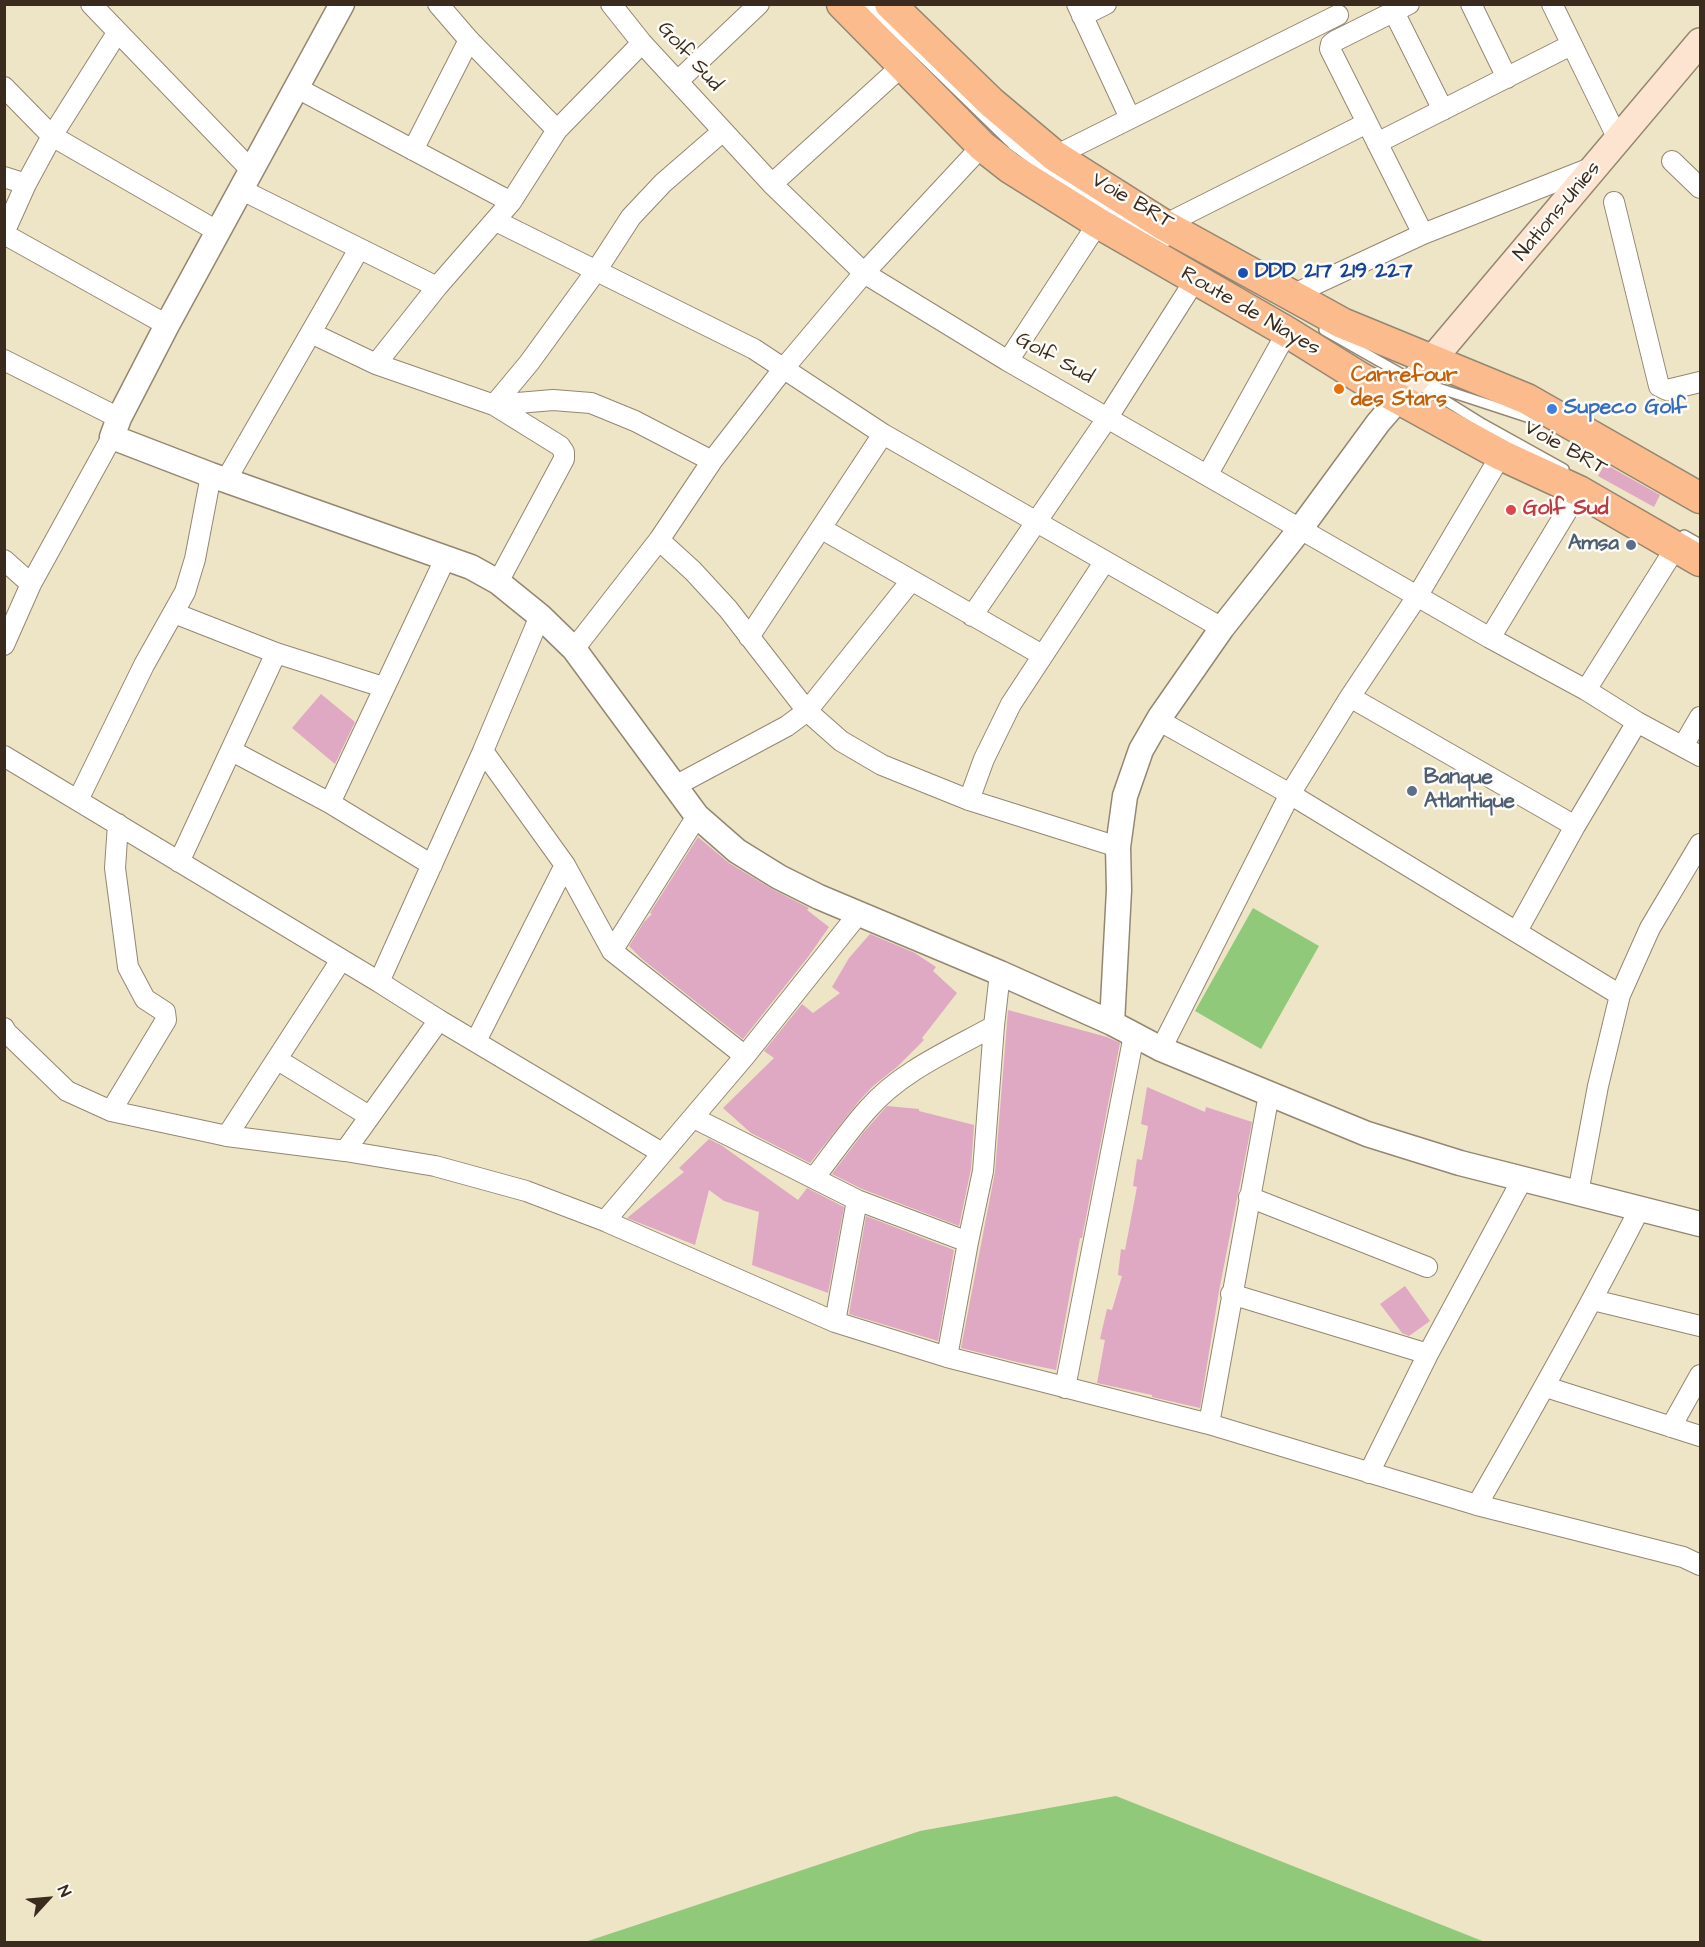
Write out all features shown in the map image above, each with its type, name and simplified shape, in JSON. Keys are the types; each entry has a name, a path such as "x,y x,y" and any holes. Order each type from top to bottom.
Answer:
{"main road":[{"name":"Route de Niayes","path":"842,4 982,146 1010,168 1098,224 1195,280 1415,380 1527,399 1701,498"},
{"name":"Route de Niayes","path":"890,4 986,97 1054,156 1171,237 1292,295 1342,323 1415,380 1501,455 1575,482 1687,545"},
{"name":"Nations-Unies","path":"1415,380 1701,42"}],"street":[{"path":"91,4 246,179 359,249 437,287"},
{"path":"4,645 31,584 115,427 166,325 342,4"},
{"path":"438,4 469,40 557,130"},
{"name":"Golf Sud","path":"611,4 642,43 772,184 864,273 1008,361 1490,638 1586,690 1637,722 1701,756"},
{"path":"678,81 759,4"},
{"path":"1106,4 1079,10 1130,117"},
{"path":"1471,4 1507,78"},
{"path":"1552,4 1618,141"},
{"path":"1423,234 1330,49 1331,44 1401,8 1443,110"},
{"path":"1054,156 1335,10 1348,34"},
{"path":"117,33 52,136 26,184 4,234 166,325"},
{"path":"413,150 469,40"},
{"path":"376,364 437,287 511,202 557,130 642,43"},
{"path":"1377,143 1571,45"},
{"path":"772,184 903,65"},
{"path":"4,87 52,136 217,231"},
{"path":"297,88 511,202"},
{"path":"1171,237 1367,123"},
{"path":"494,405 529,363 596,271 631,217 663,183 723,131"},
{"path":"574,648 659,540 712,461 784,368 864,273 982,146"},
{"path":"1672,161 1701,188"},
{"path":"1292,295 1423,234 1598,166"},
{"path":"4,177 26,184"},
{"path":"1614,202 1659,386 1667,390 1701,382"},
{"path":"496,221 754,349 883,434 1037,520 1222,628"},
{"path":"1008,361 1098,224"},
{"path":"78,800 144,665 185,592 218,478 312,333 359,249"},
{"path":"972,616 1108,417 1195,280"},
{"path":"1208,474 1298,327"},
{"path":"312,333 376,364 494,405 560,446 564,452 564,459 498,582"},
{"path":"4,360 115,427 218,478 471,567 498,582 540,616 574,648 697,816 737,851 779,877 1112,1023 1161,1049 1367,1134 1460,1163 1701,1224"},
{"path":"1112,1023 1119,890 1118,847 1125,796 1141,750 1158,720 1222,628 1301,528 1344,468 1415,380"},
{"path":"494,405 553,400 591,403 636,421 712,461"},
{"path":"749,638 883,434"},
{"path":"1161,1049 1290,794 1350,697 1418,595 1501,455"},
{"path":"1490,638 1575,482"},
{"path":"822,529 1042,655"},
{"path":"659,540 693,571 728,609 807,711 841,741 882,765 969,800 1118,847"},
{"path":"1586,690 1687,545"},
{"path":"330,803 445,559"},
{"path":"4,560 31,584"},
{"path":"969,800 984,759 1011,704 1105,561"},
{"path":"675,786 787,726 807,711 911,581"},
{"path":"174,613 276,653 383,687"},
{"path":"379,982 483,751 540,616"},
{"path":"179,862 276,653"},
{"path":"1350,697 1575,826"},
{"path":"1683,746 1701,717"},
{"path":"1158,720 1290,794 1620,995"},
{"path":"1517,931 1575,826 1637,722"},
{"path":"232,751 330,803 432,865"},
{"path":"483,751 565,865 612,951 745,1056"},
{"path":"4,756 662,1153"},
{"path":"612,951 697,816"},
{"path":"111,1111 166,1020 165,1012 145,999 128,967 115,868 118,824"},
{"path":"1578,1193 1598,1086 1620,995 1650,928 1694,868 1701,843"},
{"path":"476,1041 565,865"},
{"path":"605,1221 694,1118 859,913"},
{"path":"227,1136 341,960"},
{"path":"947,1357 983,1172 1000,973"},
{"path":"345,1151 439,1020"},
{"path":"814,1178 868,1108 893,1086 922,1066 994,1026"},
{"path":"4,1028 67,1091 111,1111 227,1136 345,1151 435,1166 526,1191 605,1221 835,1322 947,1357 1209,1424 1477,1505 1683,1557 1701,1565"},
{"path":"1065,1389 1134,1035"},
{"path":"278,1060 369,1116"},
{"path":"1209,1424 1269,1094"},
{"path":"694,1118 856,1200 968,1242"},
{"path":"1369,1473 1428,1354 1523,1178"},
{"path":"1250,1197 1426,1267"},
{"path":"835,1322 856,1200"},
{"path":"1477,1505 1593,1300 1639,1210"},
{"path":"1231,1294 1428,1354"},
{"path":"1593,1300 1701,1326"},
{"path":"1671,1427 1701,1375"},
{"path":"1545,1387 1701,1436"}],"lane":[{"name":"Voie BRT","path":"868,4 1014,146 1076,192 1171,237"},
{"name":"Voie BRT","path":"1415,380 1546,423"},
{"name":"Voie BRT","path":"1415,380 1575,482"}],"green space":[{"path":"1253,908 1319,946 1261,1049 1195,1011"},
{"path":"1116,1796 1485,1942 585,1942 920,1831"}],"building":[{"path":"1605,464 1660,495 1654,507 1598,476"},
{"path":"321,694 355,722 335,764 292,728"},
{"path":"698,837 729,863 809,908 807,910 829,927 743,1039 642,959 629,946 644,922 652,914 650,913"},
{"path":"870,934 915,953 936,967 933,971 957,993 922,1038 924,1040 859,1101 810,1163 751,1133 723,1108 774,1058 764,1051 802,1004 813,1013 840,993 832,987 849,958"},
{"path":"1008,1010 1107,1037 1120,1043 1082,1238 1080,1238 1056,1370 961,1348 995,1172"},
{"path":"1147,1087 1205,1112 1206,1107 1252,1122 1219,1291 1200,1408 1097,1383 1105,1340 1100,1339 1107,1309 1112,1310 1122,1276 1118,1275 1121,1249 1125,1250 1137,1187 1133,1186 1137,1159 1142,1160 1148,1126 1141,1124"},
{"path":"887,1106 919,1109 919,1111 974,1125 971,1169 959,1226 862,1189 832,1174"},
{"path":"709,1139 721,1145 798,1200 807,1188 844,1207 828,1293 752,1265 759,1212 724,1201 709,1190 695,1245 627,1218 684,1172 679,1168"},
{"path":"866,1216 954,1250 938,1341 849,1314"},
{"path":"1405,1286 1430,1321 1409,1336 1402,1333 1380,1304"}],"place":[{"name":"DDD 217 219 227","path":"1243,273"},
{"name":"Carrefour des Stars","path":"1339,389"},
{"name":"Supeco Golf","path":"1552,409"},
{"name":"Golf Sud","path":"1511,510"},
{"name":"Amsa","path":"1631,545"},
{"name":"Banque Atlantique","path":"1412,791"}]}
